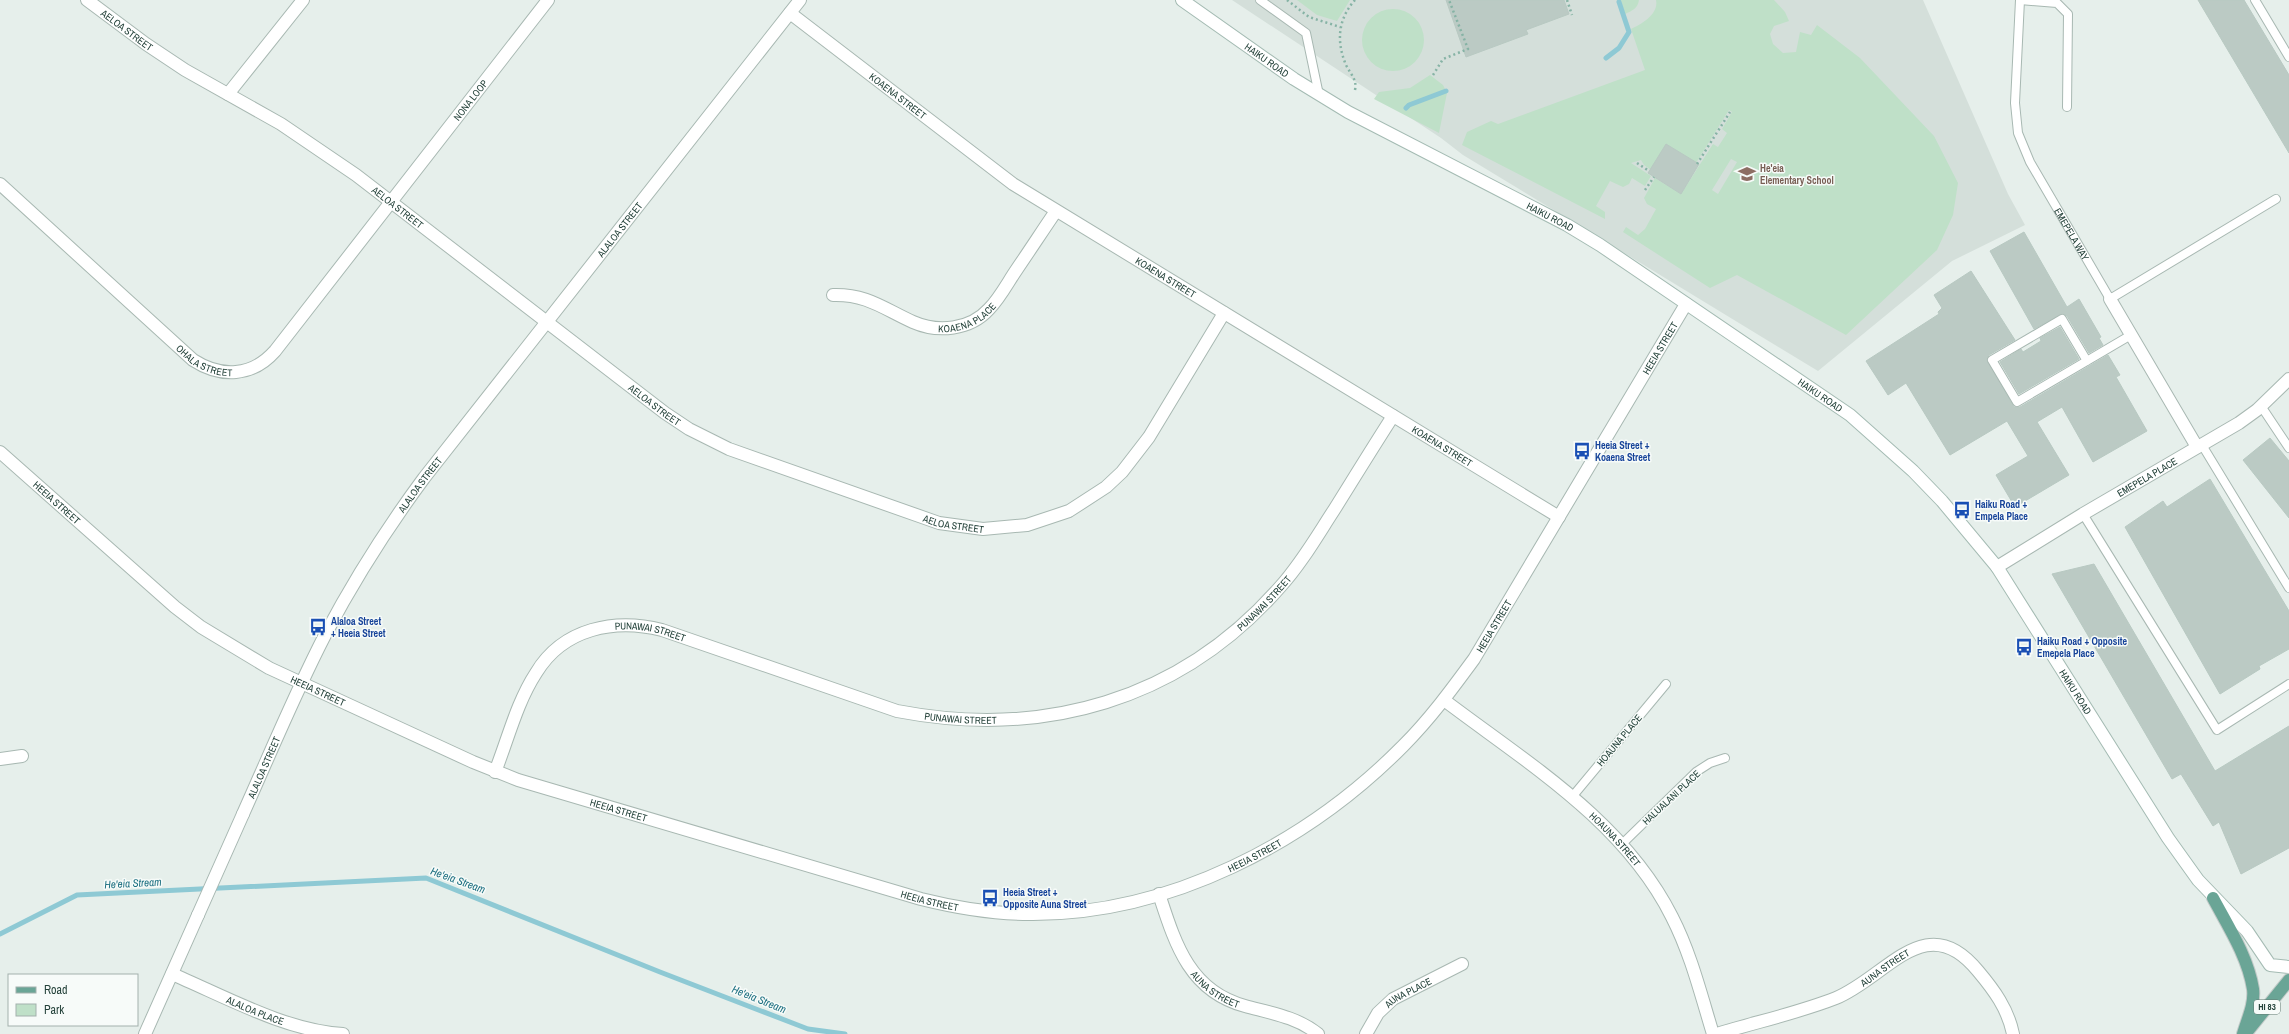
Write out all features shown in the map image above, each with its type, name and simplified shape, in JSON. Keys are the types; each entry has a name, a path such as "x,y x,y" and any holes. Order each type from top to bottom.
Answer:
{"main road":[{"path":"2213,898 2243,957 2253,990 2252,1007 2244,1034"},
{"name":"HI 83","path":"2244,1034 2289,980"}],"street":[{"name":"AELOA STREET","path":"87,0 146,44 185,70 294,132 392,201 665,413 708,439 729,449 932,520 960,527 982,529 1005,528 1048,519 1069,511 1106,487 1137,456 1224,313"},
{"path":"228,94 303,0"},
{"name":"NONA LOOP","path":"392,201 548,0"},
{"name":"ALALOA STREET","path":"145,1034 301,683 351,588 398,514 800,0"},
{"name":"HAIKU ROAD","path":"1182,0 1319,95 1377,128 1566,225 1600,245 1850,415 1942,501 1997,567 2168,838 2213,898 2246,931 2270,965 2289,967"},
{"name":"KOAENA STREET","path":"790,13 972,155 1013,184 1559,517"},
{"name":"OHALA STREET","path":"0,184 193,360 212,370 232,373 252,369 269,359 392,201"},
{"name":"KOAENA PLACE","path":"833,295 854,296 871,300 922,326 943,329 963,325 978,319 990,309 1056,211"},
{"name":"EMEPELA WAY","path":"2110,299 2200,446"},
{"name":"HEEIA STREET","path":"0,452 175,607 235,648 301,683 495,772 560,793 948,906 1002,913 1057,913 1115,906 1159,894 1230,867 1285,838 1317,818 1376,772 1403,746 1444,700 1474,659 1686,304"},
{"name":"EMEPELA PLACE","path":"1997,567 2083,514 2239,423 2261,406 2289,379"},
{"name":"PUNAWAI STREET","path":"495,772 529,684 545,660 567,641 580,634 612,624 634,624 662,630 897,711 956,720 1017,720 1077,711 1135,692 1162,679 1208,652 1260,609 1300,563 1393,416"},
{"name":"HOAUNA STREET","path":"1444,700 1572,797 1622,844 1647,876 1672,916 1685,944 1713,1034"},
{"path":"0,759 22,756"},
{"name":"AUNA STREET","path":"1159,894 1175,943 1183,958 1204,983 1229,1000 1298,1021 1318,1034"},
{"name":"AUNA STREET","path":"1717,1034 1836,998 1873,977 1904,952 1921,946 1930,945 1952,949 1972,963 1997,993 2007,1014 2013,1034"},
{"name":"AUNA PLACE","path":"1366,1034 1378,1013 1393,999 1462,964"},
{"name":"ALALOA PLACE","path":"172,974 290,1024 318,1032 343,1034"}],"lane":[{"path":"1260,0 1306,33 1319,95"},
{"path":"2020,0 2057,3 2068,14 2067,107"},
{"name":"EMEPELA WAY","path":"2020,0 2015,104 2018,133 2030,162 2110,299"},
{"path":"2256,0 2289,57"},
{"path":"2110,299 2276,199"},
{"path":"2087,361 2062,319 1992,360 2017,402 2087,361 2131,335"},
{"path":"2261,406 2288,447"},
{"path":"2200,446 2289,588"},
{"path":"2083,514 2217,730 2289,684"},
{"name":"HOAUNA PLACE","path":"1572,797 1666,684"},
{"name":"HALUALANI PLACE","path":"1622,844 1696,772 1710,763 1725,758"}],"path":[{"path":"1287,0 1309,17 1340,27"},
{"path":"1355,0 1340,23 1341,47 1346,64 1356,82 1355,90"},
{"path":"1433,75 1443,59 1468,49 1449,0"},
{"path":"1567,0 1572,15"},
{"path":"1697,164 1730,112"},
{"path":"1637,164 1649,171"},
{"path":"1644,190 1654,177"}],"shaded area":[{"name":"He'eia Elementary School","path":"1232,0 1923,0 2008,194 2025,225 1952,261 1818,371 1463,155 1441,138"}],"green space":[{"path":"1297,0 1350,0 1337,21 1317,15"},
{"path":"1616,0 1639,0 1636,7 1625,14 1621,1"},
{"path":"1656,0 1774,0 1785,12 1789,21 1774,26 1770,34 1773,44 1783,53 1796,52 1800,32 1811,35 1817,25 1860,58 1934,136 1958,183 1953,215 1937,250 1846,335 1737,275 1710,288 1623,232 1626,227 1638,235 1645,229 1656,209 1647,204 1644,198 1655,178 1681,194 1713,144 1718,147 1727,133 1722,129 1732,112 1729,110 1696,163 1651,170 1644,165 1641,160 1631,163 1651,176 1645,186 1632,178 1629,184 1623,187 1610,181 1596,206 1605,212 1605,219 1462,145 1467,132 1491,121 1498,124 1645,70 1631,29 1649,18 1655,10","holes":["1731,159 1737,162 1718,194 1712,190"]},
{"path":"1387,9 1399,9 1415,18 1422,28 1424,40 1422,52 1415,62 1399,71 1387,71 1376,66 1367,57 1362,46 1362,34 1367,23 1376,14"},
{"path":"1430,75 1443,85 1447,93 1439,133 1374,99 1379,92 1410,88"}],"building":[{"path":"1446,0 1564,0 1569,14 1526,30 1528,34 1466,57"},
{"path":"2198,0 2244,0 2289,75 2289,153"},
{"path":"1666,144 1699,164 1681,194 1648,173"},
{"path":"2024,232 2067,307 2079,299 2101,337 2099,338 2103,345 2089,353 2067,316 2062,314 2034,329 1990,251"},
{"path":"1971,271 2015,340 1989,355 1987,360 2014,407 2020,407 2108,355 2120,375 2116,377 2147,431 2093,462 2062,407 2037,422 2069,475 2015,507 1996,475 2028,456 2007,421 1950,455 1906,383 1888,395 1866,361 1939,314 1938,312 1942,308 1934,295"},
{"path":"2060,327 2079,359 2019,394 2000,362 2021,349 2023,352 2041,341 2040,338"},
{"path":"2270,438 2289,461 2289,518 2243,460"},
{"path":"2210,479 2289,611 2289,649 2259,666 2260,669 2220,694 2125,527 2163,501 2167,507"},
{"path":"2094,564 2215,771 2289,726 2289,848 2241,874 2219,822 2213,826 2181,774 2172,779 2052,574"}],"waterway":[{"path":"1606,58 1619,48 1629,32 1619,2"},
{"path":"1406,108 1409,105 1446,91"},
{"name":"He'eia Stream","path":"0,934 77,895 426,878 660,972 808,1029 845,1034"}],"place":[{"name":"He'eia Elementary School","path":"1747,174"},
{"name":"Heeia Street + Koaena Street","path":"1582,451"},
{"name":"Haiku Road + Empela Place","path":"1962,510"},
{"name":"Alaloa Street + Heeia Street","path":"318,627"},
{"name":"Haiku Road + Opposite Emepela Place","path":"2024,647"},
{"name":"Heeia Street + Opposite Auna Street","path":"990,898"}]}
